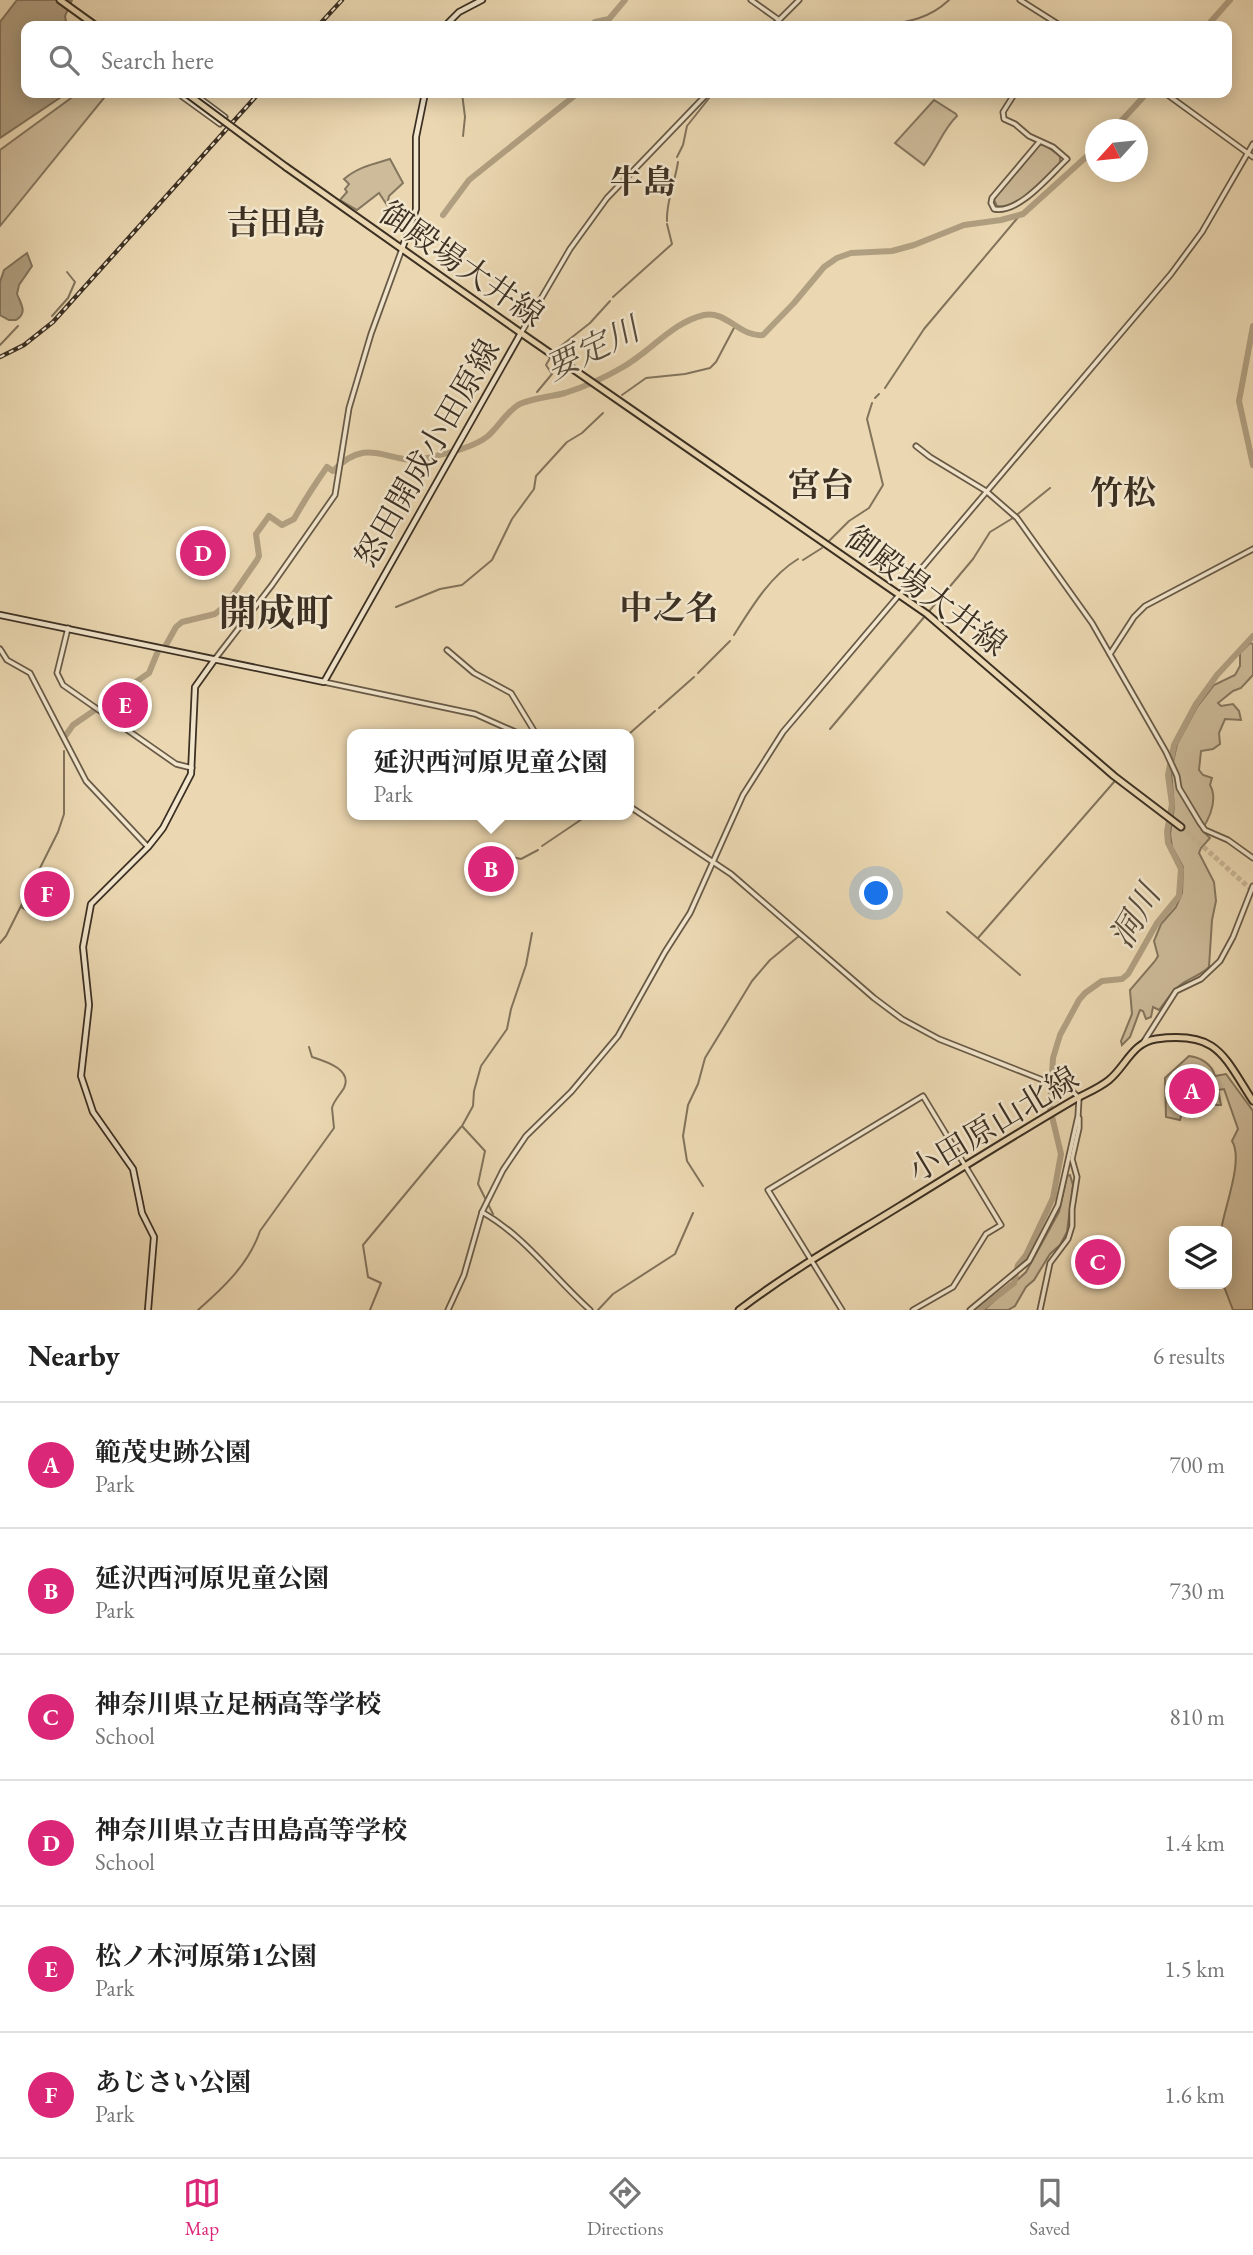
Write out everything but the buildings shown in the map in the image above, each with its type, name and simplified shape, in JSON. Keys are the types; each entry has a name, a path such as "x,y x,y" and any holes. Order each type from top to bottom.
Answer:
{"main road":[{"path":"60,0 89,21"},
{"path":"450,21 459,12 482,0"},
{"name":"御殿場大井線","path":"189,98 521,333 926,613 1114,776 1181,827"},
{"path":"402,249 416,209 416,137 424,98"},
{"name":"怒田開成小田原線","path":"324,682 521,333"},
{"path":"0,615 324,682"},
{"path":"148,1310 154,1237 142,1213 133,1169 93,1112 81,1076 89,1005 83,947 91,904 148,847 163,828 191,774 195,687 215,659"},
{"path":"1143,1043 1157,1039 1194,1038 1209,1043 1223,1056 1253,1101"},
{"name":"小田原山北線","path":"739,1310 812,1260 1039,1120 1108,1081 1143,1043"}],"street":[{"path":"751,0 779,20 799,0"},
{"path":"1020,0 1052,21"},
{"path":"187,98 220,124 225,117 200,98"},
{"path":"521,333 550,280 600,206 632,169 703,98"},
{"path":"1012,98 1003,112 1003,117 1029,136 1040,141 1053,147 1067,159 1018,204 1004,210 994,209 991,203 993,197 1040,141"},
{"path":"1172,98 1253,157"},
{"path":"448,1310 464,1275 482,1212 503,1170 526,1136 571,1092 618,1036 690,912 743,795 783,732 1188,253 1253,144"},
{"path":"215,659 335,495 349,408 371,334 402,249"},
{"path":"916,446 986,491 1016,517 1092,623 1166,752 1179,788 1205,830 1234,844 1253,858"},
{"path":"1110,654 1134,617 1145,606 1253,549"},
{"path":"68,628 57,673 63,685 176,764 192,768"},
{"path":"0,649 7,660 30,673 86,781 148,847"},
{"path":"447,650 474,673 511,693 533,729"},
{"path":"324,682 475,714 509,729"},
{"path":"634,809 752,891 874,998 902,1019 939,1039 1073,1092 1079,1098 1079,1128 1072,1159 1077,1177 1072,1227 1068,1239 1050,1263 1040,1310"},
{"path":"1143,1043 1176,991 1201,979 1220,961 1233,937 1253,886"},
{"path":"842,1310 768,1190 923,1096 1001,1225 986,1234 953,1287 913,1310"},
{"path":"970,1310 1029,1261 1058,1205 1078,1116"},
{"path":"482,1212 521,1240 590,1310"}],"shaded area":[{"path":"17,0 72,0 65,16 66,21 21,21 21,98 60,98 0,138 0,22"},
{"path":"71,98 104,98 0,226 0,150"},
{"path":"934,100 957,116 924,165 895,143"},
{"path":"1039,145 1045,145 1060,156 1060,163 1023,199 1014,204 997,206 994,200 996,196"},
{"path":"390,159 403,183 389,196 387,205 379,193 357,210 340,200 347,192 345,189 349,184 344,179 360,169"},
{"path":"27,253 32,266 19,285 17,294 23,311 16,320 9,320 0,315 0,282 4,270"},
{"path":"1250,643 1253,644 1253,675 1241,688 1218,703 1221,706 1233,704 1239,711 1241,720 1225,719 1219,733 1220,744 1213,749 1201,751 1199,770 1203,775 1212,778 1210,785 1213,796 1210,814 1202,830 1210,838 1199,853 1214,882 1216,901 1209,967 1179,986 1159,1010 1153,1007 1151,1017 1146,1019 1140,1010 1130,1037 1122,1045 1121,1041 1132,1014 1130,990 1158,956 1154,941 1161,924 1176,907 1182,893 1183,867 1172,847 1170,834 1174,807 1171,771 1177,744 1197,707 1214,685 1235,675 1240,666 1240,653"},
{"path":"130,692 143,700 126,726 103,710"},
{"path":"475,858 500,858 495,881 474,859"},
{"path":"54,873 63,878 67,898 38,916 21,907 31,887 34,885 47,889"},
{"path":"1189,1056 1197,1058 1211,1068 1215,1076 1226,1074 1253,1111 1253,1310 1233,1310 1225,1289 1232,1289 1232,1226 1222,1226 1235,1172 1235,1149 1232,1141 1238,1129 1224,1089 1218,1090 1221,1105 1184,1105 1180,1120 1166,1117 1165,1078"},
{"path":"1070,1175 1073,1185 1067,1232 1060,1245 1050,1254 1015,1306 1008,1310 984,1310 1026,1272 1059,1212 1067,1176"}],"waterway":[{"path":"600,21 609,19 625,0"},
{"path":"909,21 934,12 949,0"},
{"name":"要定川","path":"1211,21 1230,0"},
{"path":"463,98 465,117 463,136"},
{"path":"443,215 469,180 572,98"},
{"path":"677,157 687,126 709,98"},
{"name":"要定川","path":"1123,119 1142,98"},
{"name":"要定川","path":"166,645 182,622 215,614 226,605 259,556 256,534 269,516 282,525 294,519 327,467 333,471 346,460 369,452 414,460 467,447 488,436 518,405 565,393 602,378 633,360 672,330 704,315 719,316 748,332 763,335 824,267 837,258 851,253 892,251 964,225 1023,214 1085,158"},
{"path":"667,221 678,162"},
{"path":"885,388 924,329 1020,215"},
{"path":"613,297 672,244 667,224"},
{"path":"52,316 68,298 75,282 67,272"},
{"path":"557,349 590,323 610,301"},
{"path":"0,345 18,326"},
{"path":"622,395 646,378 710,368 735,326"},
{"name":"洞川","path":"1253,326 1239,401 1253,465"},
{"path":"537,392 552,374 546,365 550,358"},
{"path":"875,398 879,394"},
{"path":"829,541 849,521 869,508 883,485 867,419 872,403"},
{"path":"396,607 440,589 462,585 492,560 512,519 534,489 536,476 567,442 582,433 603,413"},
{"path":"830,729 973,559 990,532 1013,518 1050,488"},
{"path":"803,560 822,548"},
{"path":"734,635 770,583 798,559"},
{"name":"洞川","path":"979,1310 1014,1283 1018,1265 1026,1255 1053,1198 1061,1154 1050,1108 1053,1058 1060,1035 1085,993 1102,981 1122,979 1128,974 1157,923 1179,896 1181,869 1168,843 1167,832 1172,804 1168,775 1174,745 1196,704 1217,675 1253,636"},
{"path":"698,673 730,641"},
{"name":"要定川","path":"66,735 73,725 149,673 158,651"},
{"path":"659,708 694,677"},
{"path":"634,730 655,711"},
{"name":"要定川","path":"0,943 58,832 64,814 64,751"},
{"path":"978,938 1114,782"},
{"path":"542,846 581,820"},
{"path":"507,856 521,859 538,850"},
{"path":"496,880 502,858"},
{"path":"486,893 493,884"},
{"path":"947,912 1020,975"},
{"path":"493,1214 478,1184 485,1151 462,1126 473,1106 481,1066 507,1029 526,965 532,933"},
{"path":"703,1186 687,1161 683,1136 688,1105 698,1084 705,1058 752,981 770,960 799,936"},
{"path":"198,1310 242,1265 260,1231 334,1128 332,1108 346,1081 336,1067 312,1057 309,1047"},
{"path":"370,1310 381,1283 368,1277 363,1245 461,1127"},
{"path":"598,1310 613,1294 675,1254 693,1213"}],"tunnel":[{"path":"1181,827 1253,891"}],"railway":[{"path":"323,21 342,0"},
{"path":"0,357 24,345 53,322 255,98"}],"place":[{"name":"神奈川県立吉田島高等学校","path":"203,553"},
{"name":"松ノ木河原第1公園","path":"125,705"},
{"name":"延沢西河原児童公園","path":"491,869"},
{"name":"あじさい公園","path":"47,894"},
{"name":"範茂史跡公園","path":"1192,1091"},
{"name":"神奈川県立足柄高等学校","path":"1098,1262"}],"district":[{"name":"牛島","path":"643,181"},
{"name":"吉田島","path":"276,222"},
{"name":"宮台","path":"821,484"},
{"name":"竹松","path":"1123,492"},
{"name":"中之名","path":"669,607"},
{"name":"開成町","path":"276,613"}]}
